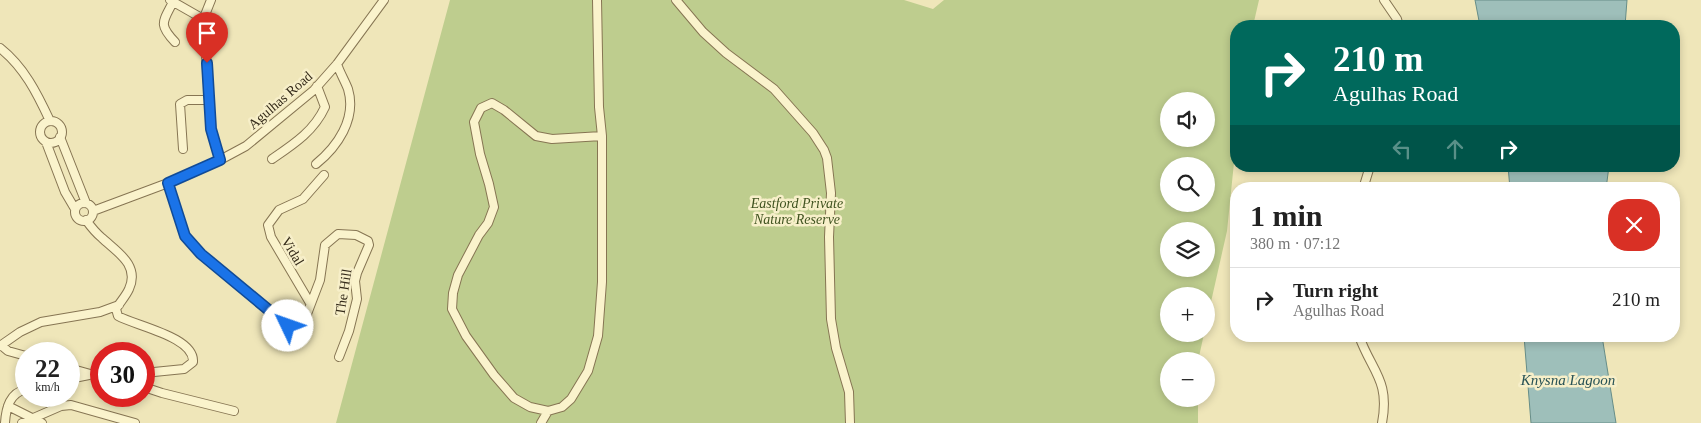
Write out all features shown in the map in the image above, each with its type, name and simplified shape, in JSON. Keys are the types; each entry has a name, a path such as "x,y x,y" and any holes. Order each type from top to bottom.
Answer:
{"street":[{"path":"211,0 205,20 209,100 211,129 220,160"},
{"name":"Agulhas Road","path":"93,211 168,183 220,160 246,146 317,86 384,0"},
{"path":"597,0 599,107 602,136 602,282 598,336 588,371 571,398 562,407 548,411 530,407 514,398 494,375 466,336 452,310 453,293 458,275 479,235 488,223 494,207 474,122 481,108 492,103 516,119 536,136 552,139 602,136"},
{"path":"676,0 703,32 726,53 774,89 813,133 824,150 827,158 831,193 829,237 831,320 836,348 850,392 850,423"},
{"path":"1384,0 1398,20"},
{"path":"175,42 166,33 163,26 171,1 205,20"},
{"path":"0,48 28,78 50,121"},
{"path":"316,164 330,152 347,122 350,112 348,89 336,64"},
{"path":"272,159 300,140 320,117 325,106 317,86"},
{"path":"183,149 180,104 187,100 209,100"},
{"path":"15,353 0,346 20,332 41,322 100,312 118,305 125,297 131,284 131,271 124,256 94,231 86,220 78,218 46,142 40,136 42,124 54,121 60,126 60,137 86,203 91,206 93,211 91,218 86,220"},
{"path":"46,142 52,143 60,137"},
{"name":"Vidal","path":"310,303 270,237 268,225 279,210 303,199 324,175"},
{"name":"The Hill","path":"168,183 185,236 201,254 288,326 301,326 307,314 320,280 325,245 338,234 356,234 368,241 369,245 357,273 355,305 349,331 339,357"},
{"path":"75,209 78,204 86,203"},
{"path":"118,305 116,314 118,316 152,329 182,344 189,349 193,356 193,362 184,369 155,372"},
{"path":"1362,342 1382,385 1384,410 1382,423"},
{"path":"155,391 234,410"},
{"path":"5,423 8,406 15,394"},
{"path":"8,406 42,423"},
{"path":"22,423 61,406 71,406 135,423"},
{"path":"542,423 548,411"}],"green space":[{"name":"Eastford Private Nature Reserve","path":"450,0 904,0 933,9 944,0 1259,0 1254,20 1230,20 1230,172 1233,172 1232,182 1230,182 1227,231 1214,287 1160,287 1160,342 1202,342 1200,352 1160,352 1160,407 1198,407 1198,423 336,423"}],"water":[{"path":"1475,0 1627,0 1625,20 1479,20"},
{"path":"1509,172 1608,172 1607,182 1509,182"},
{"name":"Knysna Lagoon","path":"1524,342 1603,342 1616,423 1531,423"}],"route":[{"path":"207,63 211,129 220,160 168,183 185,236 201,254 288,326"}]}
